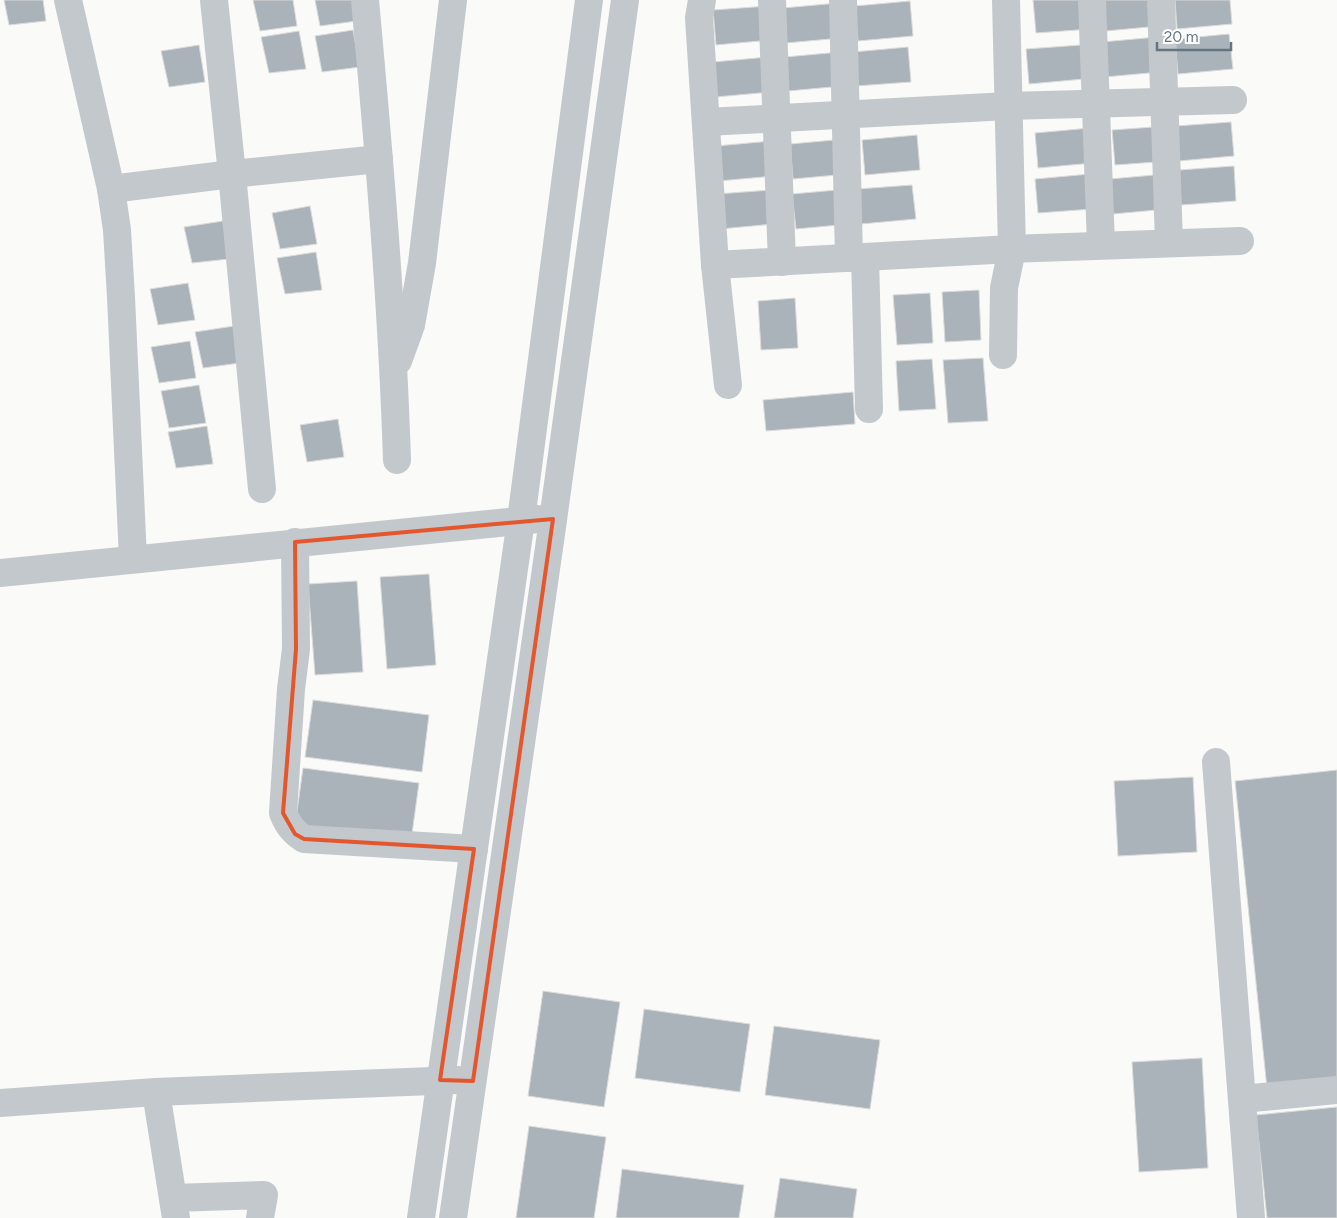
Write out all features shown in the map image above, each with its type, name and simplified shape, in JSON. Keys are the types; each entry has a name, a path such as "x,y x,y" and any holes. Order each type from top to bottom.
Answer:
{"street":[{"path":"68,0 111,189 117,230 133,559"},
{"path":"214,0 262,489"},
{"path":"365,0 379,159 394,370 397,460"},
{"path":"394,370 411,325 422,263 453,0"},
{"path":"421,1218 521,520 589,0"},
{"path":"453,1218 625,0"},
{"path":"702,0 699,18 715,265 728,386"},
{"path":"772,0 782,262"},
{"path":"843,0 845,115 869,409"},
{"path":"1003,356 1004,288 1012,248 1006,0"},
{"path":"1092,0 1098,104 1101,245"},
{"path":"1161,0 1169,243"},
{"path":"706,122 1008,106 1233,100"},
{"path":"111,189 379,159"},
{"path":"715,265 1012,248 1240,241"},
{"path":"0,573 295,542 553,518"},
{"path":"295,542 296,649 291,689 283,813 287,823 295,834 304,839 474,849"},
{"path":"1216,762 1251,1218"},
{"path":"0,1102 156,1092 473,1080"},
{"path":"1242,1099 1337,1090"},
{"path":"156,1092 175,1208 264,1195 260,1218"}],"highlighted area":[{"path":"553,519 473,1081 440,1080 474,849 304,839 295,834 283,813 296,649 295,542"}],"building":[{"path":"4,0 43,0 46,21 9,25"},
{"path":"253,0 293,0 297,26 260,31"},
{"path":"315,0 354,0 357,21 320,26"},
{"path":"1033,0 1088,0 1091,29 1036,33"},
{"path":"1103,0 1158,0 1160,26 1106,31"},
{"path":"1175,0 1230,0 1232,24 1177,29"},
{"path":"910,1 913,36 858,41 855,6"},
{"path":"838,3 841,38 786,43 783,8"},
{"path":"768,6 771,40 716,45 713,10"},
{"path":"353,30 360,67 322,72 315,36"},
{"path":"299,31 306,69 269,73 261,37"},
{"path":"1229,34 1233,69 1178,74 1175,39"},
{"path":"1157,37 1160,72 1105,77 1102,42"},
{"path":"199,45 205,82 169,87 161,51"},
{"path":"1081,45 1084,79 1029,84 1026,49"},
{"path":"908,47 911,82 856,86 853,52"},
{"path":"840,52 843,86 788,91 785,57"},
{"path":"768,57 771,92 716,97 713,62"},
{"path":"1231,122 1234,156 1179,161 1176,126"},
{"path":"1167,126 1170,161 1115,165 1112,130"},
{"path":"1090,128 1093,163 1038,168 1035,133"},
{"path":"917,135 920,170 865,175 862,140"},
{"path":"845,139 848,174 793,179 790,144"},
{"path":"771,141 774,176 719,181 716,146"},
{"path":"1234,166 1236,201 1181,205 1179,170"},
{"path":"1090,174 1093,209 1038,213 1035,179"},
{"path":"1165,174 1168,209 1113,214 1110,179"},
{"path":"912,185 916,219 861,224 857,189"},
{"path":"848,189 850,224 796,229 792,194"},
{"path":"771,190 774,224 720,229 716,194"},
{"path":"310,206 317,244 280,249 272,213"},
{"path":"223,221 229,259 192,263 184,227"},
{"path":"316,252 322,290 285,294 277,258"},
{"path":"188,283 195,320 158,325 150,289"},
{"path":"979,290 981,340 945,342 942,292"},
{"path":"930,293 933,343 897,345 893,295"},
{"path":"795,298 798,348 761,350 758,301"},
{"path":"234,326 240,363 203,368 195,332"},
{"path":"190,341 196,378 159,383 151,347"},
{"path":"983,358 988,421 948,423 943,360"},
{"path":"932,359 936,409 899,411 896,361"},
{"path":"199,385 206,423 169,428 161,391"},
{"path":"853,392 855,424 766,431 763,400"},
{"path":"338,419 344,457 307,462 300,425"},
{"path":"207,426 213,464 176,468 168,432"},
{"path":"429,574 436,665 387,669 380,577"},
{"path":"357,581 363,672 315,675 308,584"},
{"path":"313,700 429,715 422,772 305,757"},
{"path":"303,768 419,783 411,841 295,826"},
{"path":"1337,770 1337,1091 1268,1098 1235,781"},
{"path":"1193,777 1197,852 1118,856 1114,781"},
{"path":"543,991 620,1002 604,1107 528,1096"},
{"path":"644,1009 750,1024 740,1092 635,1078"},
{"path":"774,1026 880,1040 870,1109 765,1095"},
{"path":"1202,1058 1208,1168 1139,1172 1132,1062"},
{"path":"1337,1107 1337,1218 1267,1218 1256,1115"},
{"path":"529,1126 606,1137 594,1218 516,1218"},
{"path":"622,1169 744,1185 739,1218 616,1218"},
{"path":"780,1178 857,1189 853,1218 774,1218"}]}
